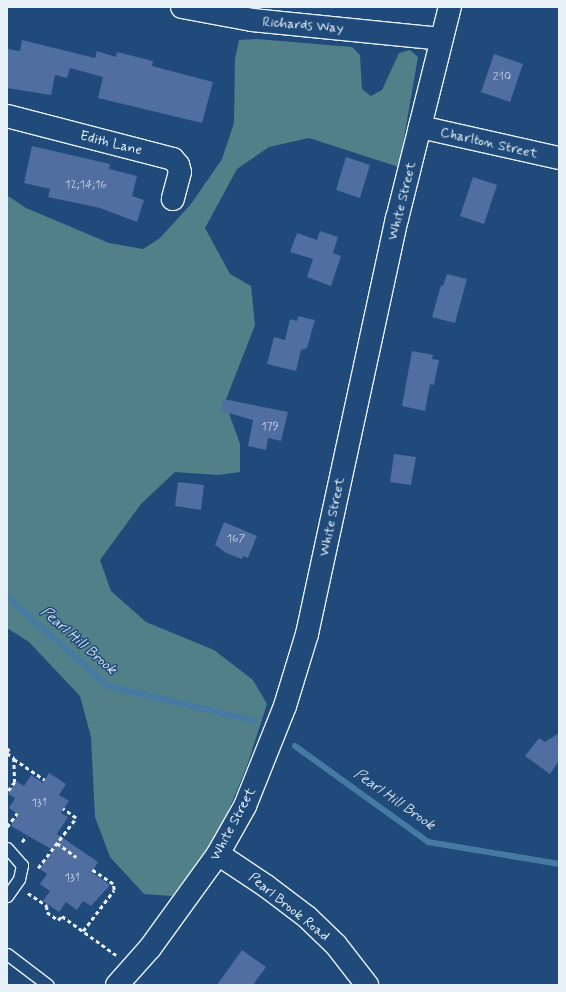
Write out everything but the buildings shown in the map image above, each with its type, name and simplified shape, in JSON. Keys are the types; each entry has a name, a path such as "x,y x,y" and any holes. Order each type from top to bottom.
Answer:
{"street":[{"name":"Richards Way","path":"182,7 252,20 433,38"},
{"name":"White Street","path":"117,985 133,968 189,898 218,854 245,806 267,756 307,634 397,219 420,127 433,38 450,7"},
{"name":"Edith Lane","path":"7,116 172,159 178,164 180,172 173,199"},
{"name":"Charlton Street","path":"420,127 559,158"},
{"name":"Pearl Brook Road","path":"218,854 266,886 307,918 336,946 367,985"}],"lane":[{"path":"7,848 22,865 19,886 7,896"},
{"path":"7,954 48,985"}],"path":[{"path":"10,747 7,753 45,780"},
{"path":"7,793 15,782 14,758"},
{"path":"63,809 76,818 57,843 19,886 47,906 46,912 58,920 62,916 133,968"},
{"path":"7,827 17,813"},
{"path":"57,843 76,857"},
{"path":"83,931 114,890 114,884 91,869"}],"green space":[{"path":"257,39 352,47 360,55 362,89 371,96 382,90 399,53 410,50 418,57 399,167 309,138 269,147 237,169 205,228 230,274 251,286 255,325 225,402 240,444 240,472 218,475 175,472 141,504 100,560 111,591 146,622 214,650 253,680 267,704 247,766 220,831 172,896 144,894 110,857 95,817 91,737 80,696 29,642 7,628 7,188 8,196 26,208 109,243 143,249 160,238 191,204 222,159 234,123 235,59 239,40"}],"waterway":[{"name":"Pearl Hill Brook","path":"7,597 108,686 255,721"},
{"name":"Pearl Hill Brook","path":"295,746 428,842 559,864"}]}
